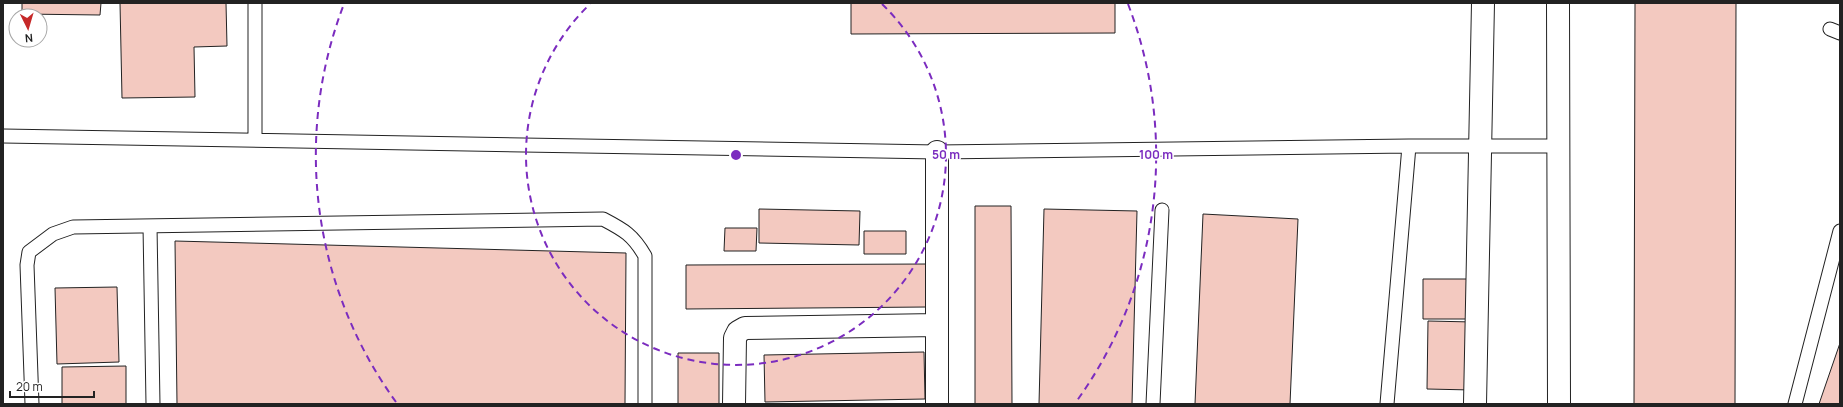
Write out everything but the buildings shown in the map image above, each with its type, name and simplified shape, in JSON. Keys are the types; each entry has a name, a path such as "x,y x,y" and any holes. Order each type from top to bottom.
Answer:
{"street":[{"path":"1474,404 1484,3"},
{"path":"1558,3 1560,146 1559,404"},
{"path":"937,152 937,404"},
{"path":"734,404 735,338 738,332 745,328 937,325"}],"lane":[{"path":"255,3 255,140"},
{"path":"3,136 937,152 1409,146 1560,146"},
{"path":"1388,404 1409,146"},
{"path":"1153,404 1162,210"},
{"path":"32,404 27,265 29,252 53,234 73,227 603,219 626,231 638,242 645,256 645,404"},
{"path":"150,226 153,404"},
{"path":"1795,404 1840,231"}]}
